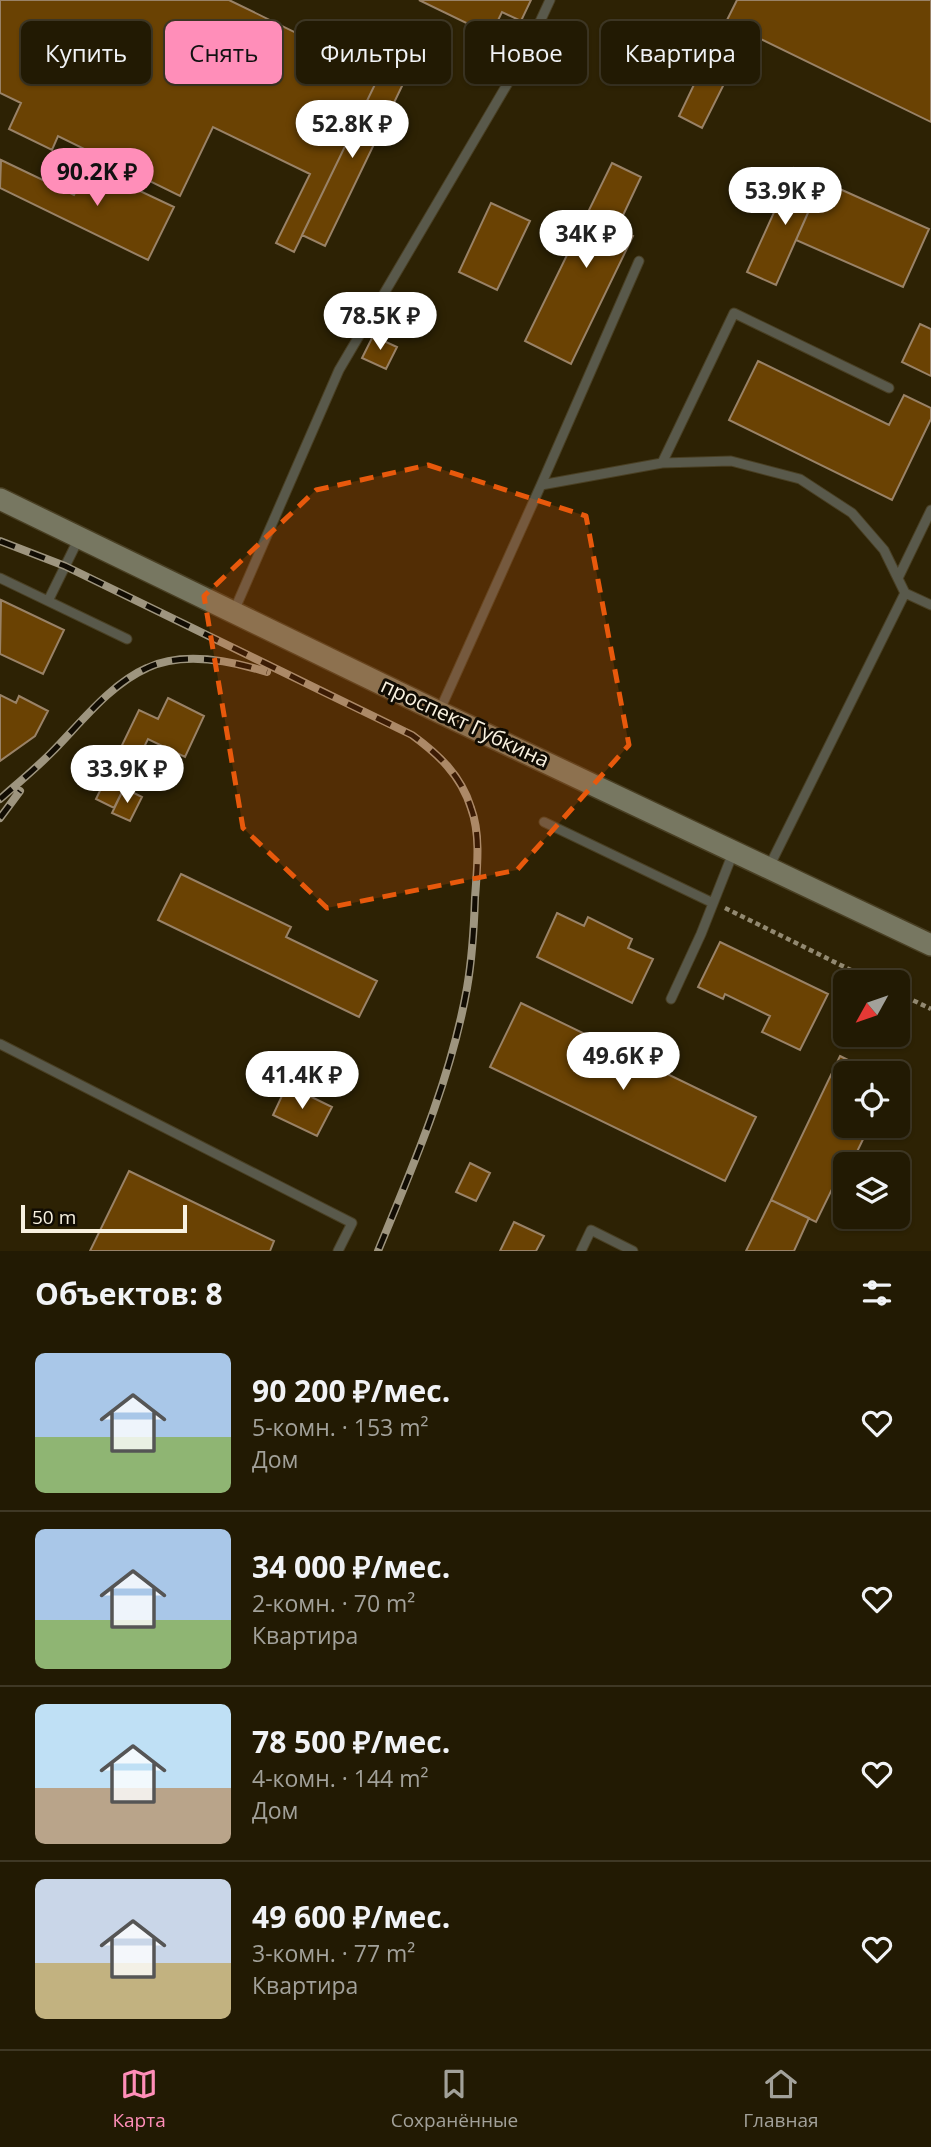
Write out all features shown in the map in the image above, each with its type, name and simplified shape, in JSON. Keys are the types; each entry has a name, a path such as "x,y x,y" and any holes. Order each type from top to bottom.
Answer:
{"main road":[{"name":"проспект Губкина","path":"0,499 439,712 931,944"}],"lane":[{"path":"233,613 339,370 525,54 550,0"},
{"path":"439,712 639,261"},
{"path":"663,463 734,313 888,388"},
{"path":"541,485 663,463 731,461 800,479 852,513 884,550 905,593 931,606"},
{"path":"899,576 931,510"},
{"path":"48,601 79,538"},
{"path":"0,578 127,639"},
{"path":"769,867 905,593"},
{"path":"544,822 713,903"},
{"path":"671,999 735,850"},
{"path":"0,1044 352,1223 338,1251"},
{"path":"581,1251 591,1230 633,1251"}],"path":[{"path":"713,903 850,970"},
{"path":"910,999 931,1009"}],"highlighted area":[{"path":"428,465 586,516 629,745 517,870 327,908 243,828 204,596 316,490"}],"building":[{"path":"0,0 229,0 272,21 165,21 165,84 282,84 282,26 296,33 296,84 375,84 294,252 276,243 310,174 213,127 180,196 58,136 52,150 9,129 21,103 0,93"},
{"path":"419,0 531,0 521,21 502,12 498,21 465,22"},
{"path":"737,0 931,0 931,122 760,39 760,21 726,21"},
{"path":"375,84 403,84 325,246 302,235"},
{"path":"694,84 724,84 702,128 679,116"},
{"path":"1,160 74,195 80,183 94,190 102,173 174,207 148,260 0,188"},
{"path":"612,163 641,177 617,228 633,236 571,364 525,341"},
{"path":"794,168 822,181 776,285 747,272"},
{"path":"822,181 929,229 903,287 796,240"},
{"path":"491,203 530,221 497,290 459,272"},
{"path":"920,324 931,329 931,376 902,362"},
{"path":"373,336 397,347 386,369 362,358"},
{"path":"758,361 889,425 904,395 931,408 931,419 892,500 729,420"},
{"path":"1,600 64,630 43,674 0,654"},
{"path":"0,695 16,703 19,696 48,711 35,736 0,761"},
{"path":"168,698 204,716 185,757 148,739 114,808 96,799 139,710 158,719"},
{"path":"124,788 142,797 130,821 112,813"},
{"path":"181,874 291,927 286,937 377,981 359,1017 158,920"},
{"path":"557,913 584,926 588,917 632,939 628,948 653,959 632,1003 537,957"},
{"path":"720,942 828,994 800,1050 762,1032 770,1016 725,994 723,999 698,987"},
{"path":"521,1003 756,1117 725,1181 490,1067"},
{"path":"840,1056 850,1061 838,1061"},
{"path":"833,1071 833,1138 864,1138 857,1152 833,1152 833,1187 816,1222 771,1200"},
{"path":"287,1085 332,1107 317,1136 273,1115"},
{"path":"470,1163 490,1173 476,1201 456,1192"},
{"path":"129,1171 274,1241 270,1251 90,1251"},
{"path":"771,1200 809,1218 794,1251 746,1251"},
{"path":"514,1222 544,1236 536,1251 500,1251"}],"railway":[{"path":"0,541 65,566 412,735 455,775 467,796 477,841 473,932 467,988 441,1089 378,1251"},
{"path":"0,799 45,759 120,684 147,668 161,663 192,659 223,661 267,672"},
{"path":"0,818 20,791"}]}
